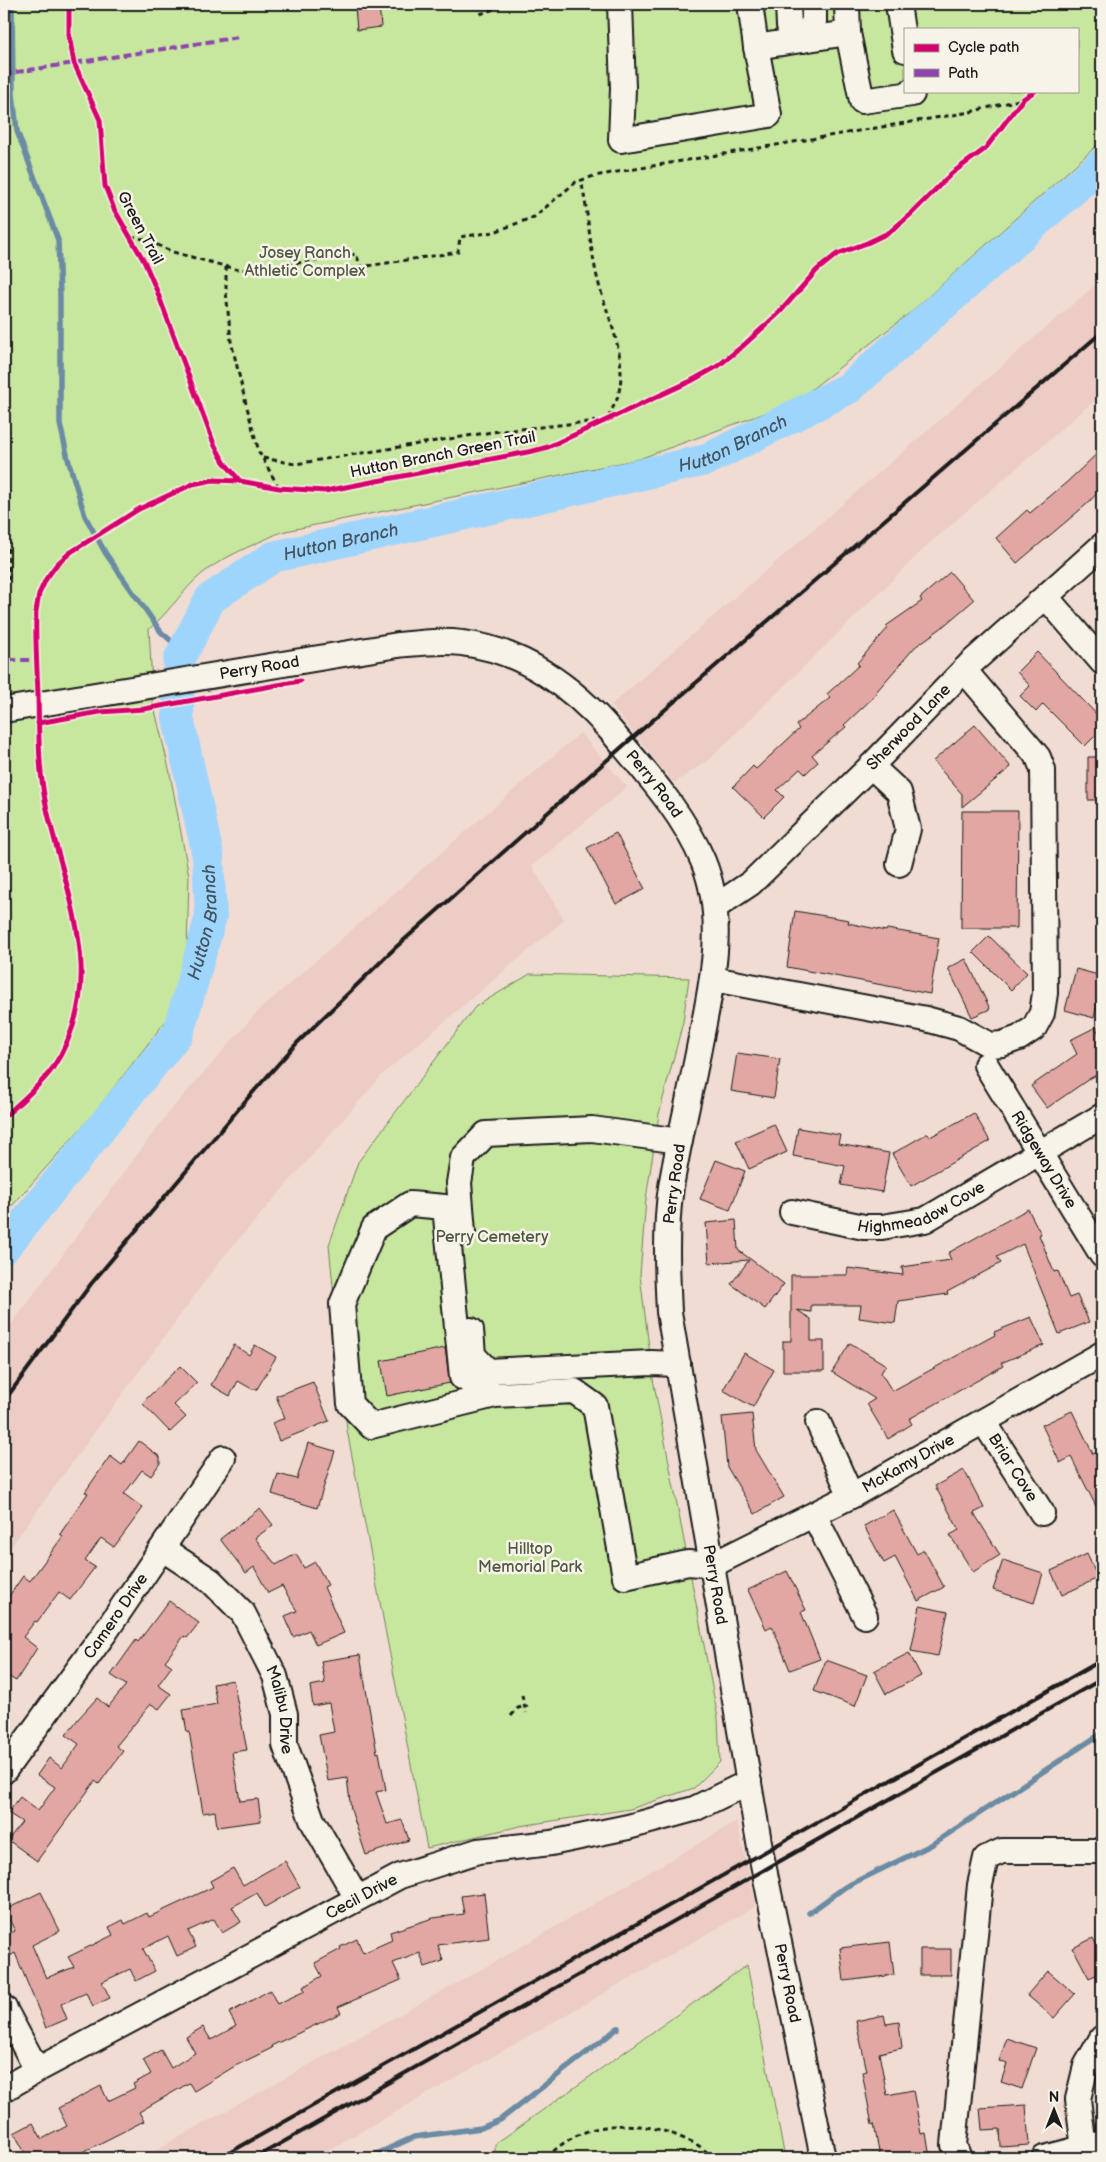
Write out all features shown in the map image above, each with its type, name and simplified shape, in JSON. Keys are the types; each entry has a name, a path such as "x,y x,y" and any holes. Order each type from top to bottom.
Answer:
{"street":[{"path":"620,4 623,88 621,140 769,115 750,4"},
{"path":"788,4 788,26 802,40"},
{"path":"802,40 814,22 814,4"},
{"path":"847,4 848,33 862,101 912,94 911,92"},
{"path":"898,4 904,43"},
{"path":"756,47 848,33"},
{"name":"Sherwood Lane","path":"714,907 751,883 871,766 964,670 1047,598 1102,546"},
{"path":"1047,598 1102,662"},
{"name":"Perry Road","path":"4,710 142,689 398,645 433,642 462,643 504,652 541,671 571,691 600,719 671,803 685,825 703,862 714,907 713,979 671,1188 667,1246 669,1312 761,1854 823,2158"},
{"path":"713,979 926,1019 959,1028 990,1045 1002,1044 1019,1038 1034,1028 1042,1013 1045,993 1043,770 1038,756 964,670"},
{"path":"871,766 899,792 908,829 899,864"},
{"name":"Ridgeway Drive","path":"986,1065 1102,1255"},
{"name":"Highmeadow Cove","path":"792,1212 864,1227 882,1227 925,1220 1102,1116"},
{"path":"678,1364 651,1363 488,1371 473,1355 459,1182 463,1158 486,1134 592,1129 680,1141"},
{"path":"496,1395 462,1377 445,1207 410,1204 374,1228 342,1304 350,1404 371,1426 496,1395 574,1391 595,1406 625,1577 688,1563 712,1565"},
{"name":"McKamy Drive","path":"712,1565 850,1496 1102,1354"},
{"path":"818,1422 850,1496"},
{"name":"Briar Cove","path":"984,1422 1042,1513"},
{"name":"Camero Drive","path":"4,1770 104,1634 223,1458"},
{"path":"814,1515 865,1616"},
{"name":"Malibu Drive","path":"163,1549 211,1581 243,1613 275,1676 285,1714 285,1745 312,1820 357,1898"},
{"name":"Cecil Drive","path":"4,2089 400,1876 478,1851 551,1843 628,1827 694,1809 749,1782"},
{"path":"959,2158 954,2145 959,2086 980,1885 986,1858 1002,1851 1102,1851"},
{"path":"4,2008 37,2070"},
{"path":"1044,2158 1090,2150 1078,2098 1086,2066 1102,2038"}],"path":[{"path":"480,14 494,9 496,4"},
{"path":"131,237 144,239 173,252 239,270 356,254 361,267 458,252 460,237 494,232 534,217 576,182 581,180 970,112 1023,99 1029,95"},
{"path":"1018,106 1023,99"},
{"path":"581,180 591,251 599,287 617,343 621,366 617,398 607,420"},
{"path":"226,266 226,291 231,341 244,396 259,452 279,488"},
{"path":"590,428 615,416"},
{"path":"263,458 295,464 492,432 607,420"},
{"path":"4,440 9,577 4,593"},
{"path":"271,487 288,489"},
{"path":"4,600 4,609"},
{"path":"522,1694 526,1706 526,1714"},
{"path":"512,1716 518,1708 526,1706"},
{"path":"547,2158 571,2138 597,2128 622,2124 649,2127 672,2134 702,2147 712,2158"}],"shaded area":[{"path":"1102,279 1102,394 930,543 710,759 674,783 611,705"},
{"path":"580,733 627,787 532,866 564,920 383,1074 219,1262 4,1556 4,1334 169,1112 259,1010"},
{"path":"737,1821 756,1906 452,2080 314,2158 141,2158 500,1959"}],"green space":[{"name":"Josey Ranch Athletic Complex","path":"4,4 1102,4 1102,141 911,312 795,402 639,459 281,532 235,553 203,573 149,629 153,702 170,773 189,876 187,953 168,1018 90,1118 4,1215"},
{"path":"530,974 689,978 683,1022 659,1114 646,1199 640,1275 653,1379 718,1718 720,1762 694,1788 630,1809 520,1826 427,1848 347,1430 329,1245 358,1162 475,1007"},
{"path":"747,1965 785,2158 495,2158 495,2144"}],"building":[{"path":"379,4 381,27 357,30 355,7"},
{"path":"1102,449 1102,488 1087,504 1017,563 996,538 1027,510 1030,513 1067,482"},
{"path":"950,572 974,600 915,647 876,692 877,694 844,725 846,727 812,755 818,762 805,774 800,769 777,790 784,797 764,817 733,787 753,766 756,769 799,729 796,725 830,698 827,694 859,665 857,663 888,628 886,626 922,601 920,598"},
{"path":"1037,652 1102,720 1102,729 1085,746 1043,704 1036,712 1020,696 1030,686 1017,672"},
{"path":"975,725 1011,767 962,807 962,794 933,761"},
{"path":"1088,757 1102,757 1102,800 1088,800"},
{"path":"962,811 1018,811 1017,928 961,928"},
{"path":"616,833 645,889 616,904 587,848"},
{"path":"795,911 849,920 848,923 886,931 887,929 939,938 930,994 787,967"},
{"path":"989,936 1027,973 1011,990 973,952"},
{"path":"966,959 990,1009 972,1017 948,968"},
{"path":"1076,969 1102,976 1094,1018 1065,1010"},
{"path":"1096,1027 1102,1040 1102,1072 1047,1108 1031,1086 1077,1054 1070,1040"},
{"path":"737,1053 780,1059 774,1098 731,1091"},
{"path":"974,1113 990,1141 911,1186 892,1154 928,1133 930,1137"},
{"path":"774,1124 787,1152 749,1169 736,1141"},
{"path":"798,1128 840,1135 838,1144 889,1153 882,1192 841,1185 845,1166 793,1156"},
{"path":"716,1160 745,1171 730,1210 700,1199"},
{"path":"1028,1209 1041,1234 1039,1235 1054,1272 1058,1271 1069,1298 1077,1295 1089,1322 1059,1334 1023,1244 997,1257 1001,1263 947,1292 948,1294 898,1301 895,1323 859,1318 861,1305 811,1305 811,1312 797,1310 811,1319 811,1341 824,1341 824,1371 783,1371 783,1341 791,1341 791,1275 847,1275 848,1268 903,1275 902,1267 951,1260 948,1253"},
{"path":"736,1220 738,1250 784,1284 765,1309 731,1284 749,1260 709,1263 706,1223"},
{"path":"1031,1317 1044,1345 1001,1363 1003,1366 909,1419 912,1424 888,1439 867,1404 875,1399 832,1372 850,1343 886,1365 881,1373 892,1391 995,1335 994,1332"},
{"path":"234,1345 249,1355 255,1345 276,1357 257,1389 252,1389 238,1381 230,1396 211,1385"},
{"path":"445,1348 450,1383 387,1396 381,1361"},
{"path":"744,1353 774,1370 753,1407 723,1390"},
{"path":"180,1366 197,1383 174,1405 186,1417 170,1432 142,1403"},
{"path":"313,1382 329,1421 279,1441 272,1423 285,1418 276,1396"},
{"path":"1072,1411 1093,1454 1102,1450 1102,1518 1071,1457 1060,1463 1042,1425"},
{"path":"752,1414 756,1450 784,1497 755,1514 727,1467 722,1417"},
{"path":"139,1441 160,1457 160,1463 151,1476 142,1470 124,1494 143,1508 114,1547 101,1538 85,1561 95,1567 70,1600 59,1592 37,1622 35,1621 23,1637 37,1648 16,1681 4,1674 4,1603 23,1576 30,1581 63,1536 60,1534 88,1493 85,1492 110,1456 122,1465"},
{"path":"308,1443 335,1451 317,1508 272,1494 278,1474 297,1479"},
{"path":"964,1470 984,1508 974,1513 1000,1555 973,1572 950,1535 959,1530 935,1486"},
{"path":"260,1508 273,1525 255,1538 276,1565 296,1554 304,1568 315,1562 328,1585 324,1587 344,1633 316,1645 309,1630 293,1637 285,1616 297,1611 282,1586 268,1593 254,1567 246,1573 220,1539"},
{"path":"893,1510 917,1554 924,1550 944,1587 918,1601 895,1557 884,1563 864,1526"},
{"path":"1087,1554 1098,1578 1062,1595 1051,1571"},
{"path":"1003,1560 1043,1573 1034,1603 993,1590"},
{"path":"787,1571 806,1610 801,1612 820,1659 790,1670 772,1626 766,1629 748,1590"},
{"path":"169,1601 199,1623 187,1638 184,1636 165,1661 172,1666 158,1685 171,1694 159,1709 151,1704 116,1746 123,1751 99,1784 95,1781 37,1861 8,1840 22,1822 8,1813 20,1797 38,1811 55,1787 37,1775 49,1758 62,1768 79,1744 66,1735 78,1719 97,1698 108,1707 126,1685 111,1675 136,1640 138,1642"},
{"path":"920,1606 948,1612 938,1656 911,1651"},
{"path":"909,1653 921,1676 886,1694 874,1671"},
{"path":"360,1655 377,1753 379,1752 386,1790 376,1792 387,1824 402,1820 409,1840 366,1855 351,1810 347,1778 328,1781 319,1735 334,1732 329,1703 313,1706 310,1686 325,1683 321,1661"},
{"path":"826,1660 867,1675 855,1706 814,1691"},
{"path":"233,1680 247,1750 232,1752 240,1801 258,1799 261,1821 217,1827 215,1811 203,1813 189,1731 187,1732 183,1710 217,1704 213,1684"},
{"path":"285,1861 300,1887 265,1907 257,1893 232,1907 241,1922 222,1933 214,1919 188,1931 196,1947 177,1956 168,1936 143,1949 155,1971 136,1981 130,1969 102,1982 110,1998 93,2006 86,1993 61,2004 67,2019 46,2028 15,1953 10,1956 4,1943 4,1936 15,1931 7,1915 7,1909 41,1892 60,1931 32,1945 46,1978 74,1967 68,1957 113,1935 109,1927 123,1920 125,1924 147,1913 149,1917 213,1887 210,1881 233,1868 243,1885"},
{"path":"484,1893 489,1938 438,1945 443,1961 425,1967 420,1953 393,1963 401,1980 338,2007 341,2013 271,2046 272,2048 235,2066 194,2091 189,2083 139,2112 144,2121 71,2158 28,2158 14,2133 33,2123 42,2139 67,2126 58,2108 101,2086 108,2101 135,2088 133,2084 151,2074 143,2060 161,2050 171,2068 195,2053 186,2037 203,2027 211,2040 236,2026 229,2013 270,1990 277,2004 305,1991 303,1987 322,1976 315,1963 341,1949 340,1947 357,1939 363,1953 392,1940 390,1932 433,1918 464,1914 461,1896"},
{"path":"1093,1938 1096,1944 1102,1941 1102,1972 1089,1978 1073,1948"},
{"path":"890,1942 894,1975 844,1981 840,1948"},
{"path":"920,1949 951,1949 951,1975 920,1975"},
{"path":"1048,1971 1075,1994 1054,2018 1027,1995"},
{"path":"884,2015 886,2024 899,2022 902,2048 879,2053 887,2095 913,2090 921,2134 926,2133 930,2158 880,2158 862,2072 867,2071 856,2021"},
{"path":"1007,2038 1036,2048 1022,2089 1001,2082 1007,2064 999,2061"},
{"path":"1026,2105 1029,2145 1001,2147 1000,2129 982,2130 980,2108"}],"waterway":[{"path":"12,4 13,94 17,131 58,240 60,424 68,459 85,516 106,554 161,632 183,651"},
{"name":"Hutton Branch","path":"4,1248 178,1033 211,916 208,856 178,718 179,660 210,599 273,557 706,460 849,388 1102,164"},
{"path":"809,1913 845,1887 931,1845 1102,1733"},
{"path":"368,2158 414,2137 481,2128 500,2120 618,2028"}],"railway":[{"path":"4,1401 91,1284 247,1099 297,1043 395,948 623,746 1102,332"},
{"path":"220,2158 1102,1660"},
{"path":"255,2158 1102,1679"}],"marked path":[{"path":"4,74 239,37"},
{"path":"4,648 11,660 37,660"}],"cycle path":[{"name":"Green Trail","path":"69,4 69,35 74,63 100,120 105,186 114,209 144,261 157,291 214,444 224,462 240,481"},
{"name":"Hutton Branch Green Trail","path":"4,1117 52,1069 70,1036 79,1002 81,969 78,936 45,800 39,747 36,611 39,594 46,579 57,564 71,552 139,509 193,484 213,480 240,481 279,488 325,491 533,451 548,447 691,381 718,366 744,345 779,313 817,270 837,254 890,232 952,173 985,149 1023,99 1034,92"},
{"path":"38,723 100,712 144,709 300,681"}],"park label":[{"name":"Perry Cemetery","path":"492,1237"},
{"name":"Hilltop Memorial Park","path":"530,1558"}]}
